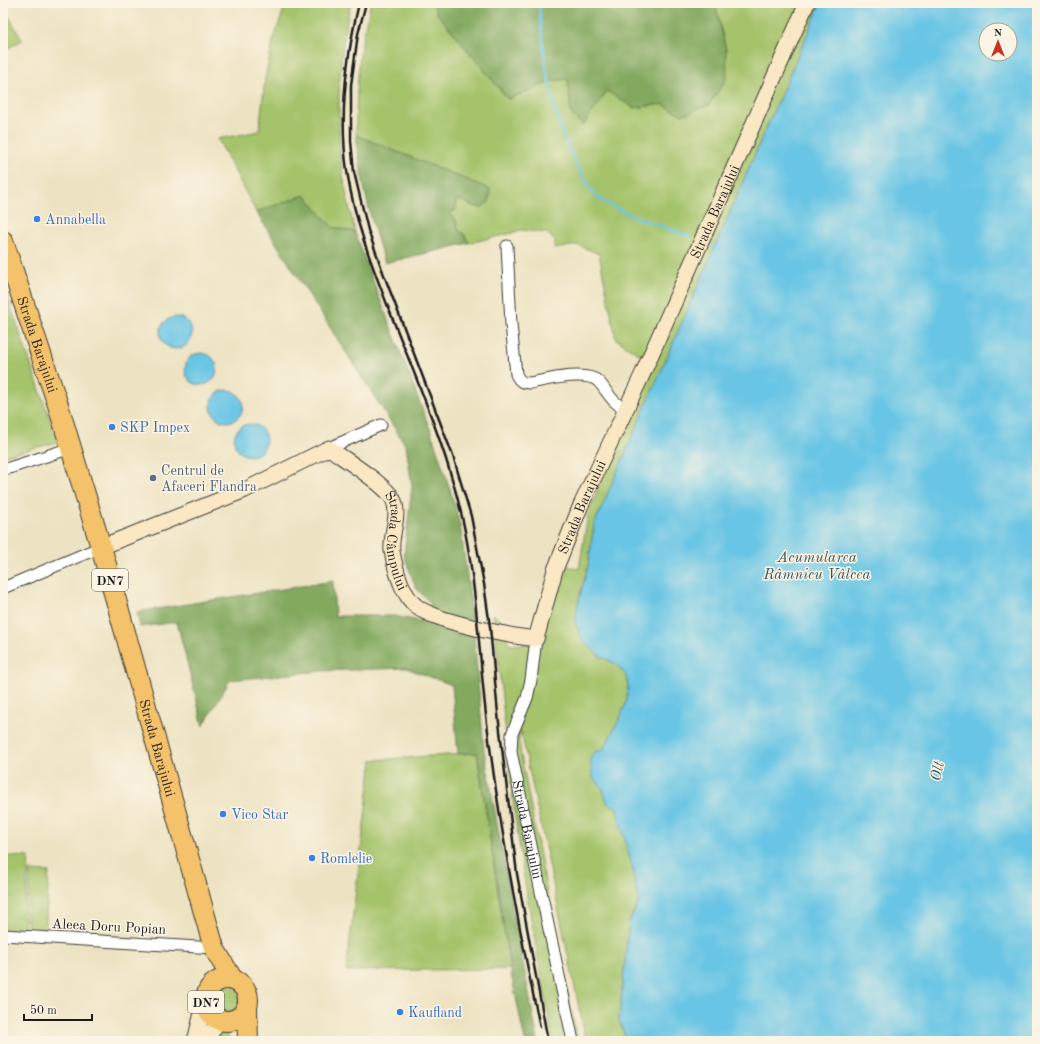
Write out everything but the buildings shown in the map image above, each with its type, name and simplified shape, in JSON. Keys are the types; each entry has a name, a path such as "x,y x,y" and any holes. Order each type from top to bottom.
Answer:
{"highway":[{"name":"Strada Barajului","path":"3,241 53,390 101,547 214,948 233,980"},
{"name":"Strada Barajului","path":"208,992 214,948"},
{"name":"DN7","path":"239,1041 220,1020 212,1016 206,1004 208,992 214,983 220,980 233,980 239,983 246,992 248,998 248,1041"},
{"name":"DN7","path":"220,1020 234,1020 247,1008"}],"street":[{"name":"Strada Barajului","path":"573,1041 511,752 512,734 527,698 531,680 536,639 555,570 581,504 626,411 807,3"},
{"path":"507,246 511,324 516,374 518,379 524,383 530,383 571,376 586,376 593,378 613,400 626,411"},
{"path":"3,588 101,547 245,490 329,448 381,425"},
{"path":"3,470 71,448"},
{"name":"Strada Câmpului","path":"329,448 376,482 393,499 395,510 392,538 394,561 403,588 415,605 428,613 465,626 502,634 536,639"},
{"name":"Aleea Doru Popian","path":"3,935 214,948"},
{"path":"195,1041 208,992"},
{"path":"206,1041 220,1020"}],"green space":[{"path":"286,3 351,3 345,30 340,70 339,133 343,177 355,232 332,227 305,195 256,212 218,139 259,131 265,79 273,41"},
{"path":"371,3 433,3 437,13 508,99 552,81 568,79 571,114 607,91 634,108 662,104 682,115 726,50 715,3 752,3 774,6 777,3 822,3 594,525 588,566 578,603 598,655 616,664 626,675 628,686 627,700 620,718 603,750 593,778 602,787 608,804 616,806 633,870 639,902 629,922 619,1020 627,1041 586,1041 521,731 519,740 521,755 556,940 578,1041 553,1041 527,896 514,810 493,614 503,623 509,645 539,643 561,564 579,569 588,514 614,448 652,361 616,339 599,254 578,245 554,249 555,241 547,233 520,230 469,243 464,234 458,230 456,221 450,214 456,201 461,200 470,205 481,208 356,135 359,69 363,36"},
{"path":"433,3 715,3 726,50 727,78 709,105 682,115 662,104 634,108 607,91 583,126 571,114 568,79 552,81 508,99 437,13"},
{"path":"3,6 22,40 3,51"},
{"path":"356,135 490,189 489,202 481,208 470,205 461,200 456,201 456,209 450,214 456,221 458,230 464,234 469,243 385,263 367,200"},
{"path":"305,195 332,227 355,232 430,429 460,525 472,612 484,750 538,1041 525,1041 510,969 477,753 458,754 452,685 406,668 322,671 230,680 203,726 177,622 140,627 137,612 333,581 335,616 394,616 420,621 431,604 416,588 404,555 412,486 406,446 256,212"},
{"path":"3,285 58,442 3,456"},
{"path":"477,753 510,969 346,971 372,760"},
{"path":"3,856 29,857 24,933 3,932"},
{"path":"30,871 49,872 45,933 27,932"},
{"path":"227,986 237,990 241,1000 237,1010 227,1014 217,1010 213,1000 217,990"},
{"path":"222,1028 231,1041 212,1041"}],"water":[{"name":"Acumularea Râmnicu Vâlcea","path":"822,3 1037,3 1037,1041 627,1041 619,1020 629,922 639,902 633,870 616,806 608,804 602,787 593,778 590,760 594,752 603,750 620,718 627,700 628,686 626,675 616,664 598,655 582,639 575,622 578,603 588,566 594,525"},
{"path":"173,317 179,317 188,321 192,333 188,345 179,349 173,349 164,345 160,336 160,330 164,321"},
{"path":"198,353 204,353 213,357 217,369 213,381 204,385 198,385 189,381 185,372 185,366 189,357"},
{"path":"224,390 230,390 239,394 243,406 239,418 230,422 224,422 215,418 211,409 211,403 215,394"},
{"path":"247,424 253,424 262,428 266,440 262,452 253,456 247,456 238,452 234,443 234,437 238,428"}],"waterway":[{"path":"539,3 542,37 554,105 564,138 594,195 615,208 690,236"},
{"path":"705,242 714,246"}],"railway":[{"path":"359,3 354,24 345,87 345,150 350,189 370,260 442,447 459,503 472,577 486,715 496,794 516,911 540,1027"},
{"path":"366,3 358,34 351,85 351,141 354,172 368,230 453,456 471,516 484,584 490,627 498,714 517,874 548,1041"}],"place":[{"name":"Annabella","path":"37,219"},
{"name":"SKP Impex","path":"112,427"},
{"name":"Centrul de Afaceri Flandra","path":"153,478"},
{"name":"Vico Star","path":"223,814"},
{"name":"Romlelie","path":"312,858"},
{"name":"Kaufland","path":"400,1012"}],"water label":[{"name":"Olt","path":"937,771"}]}
